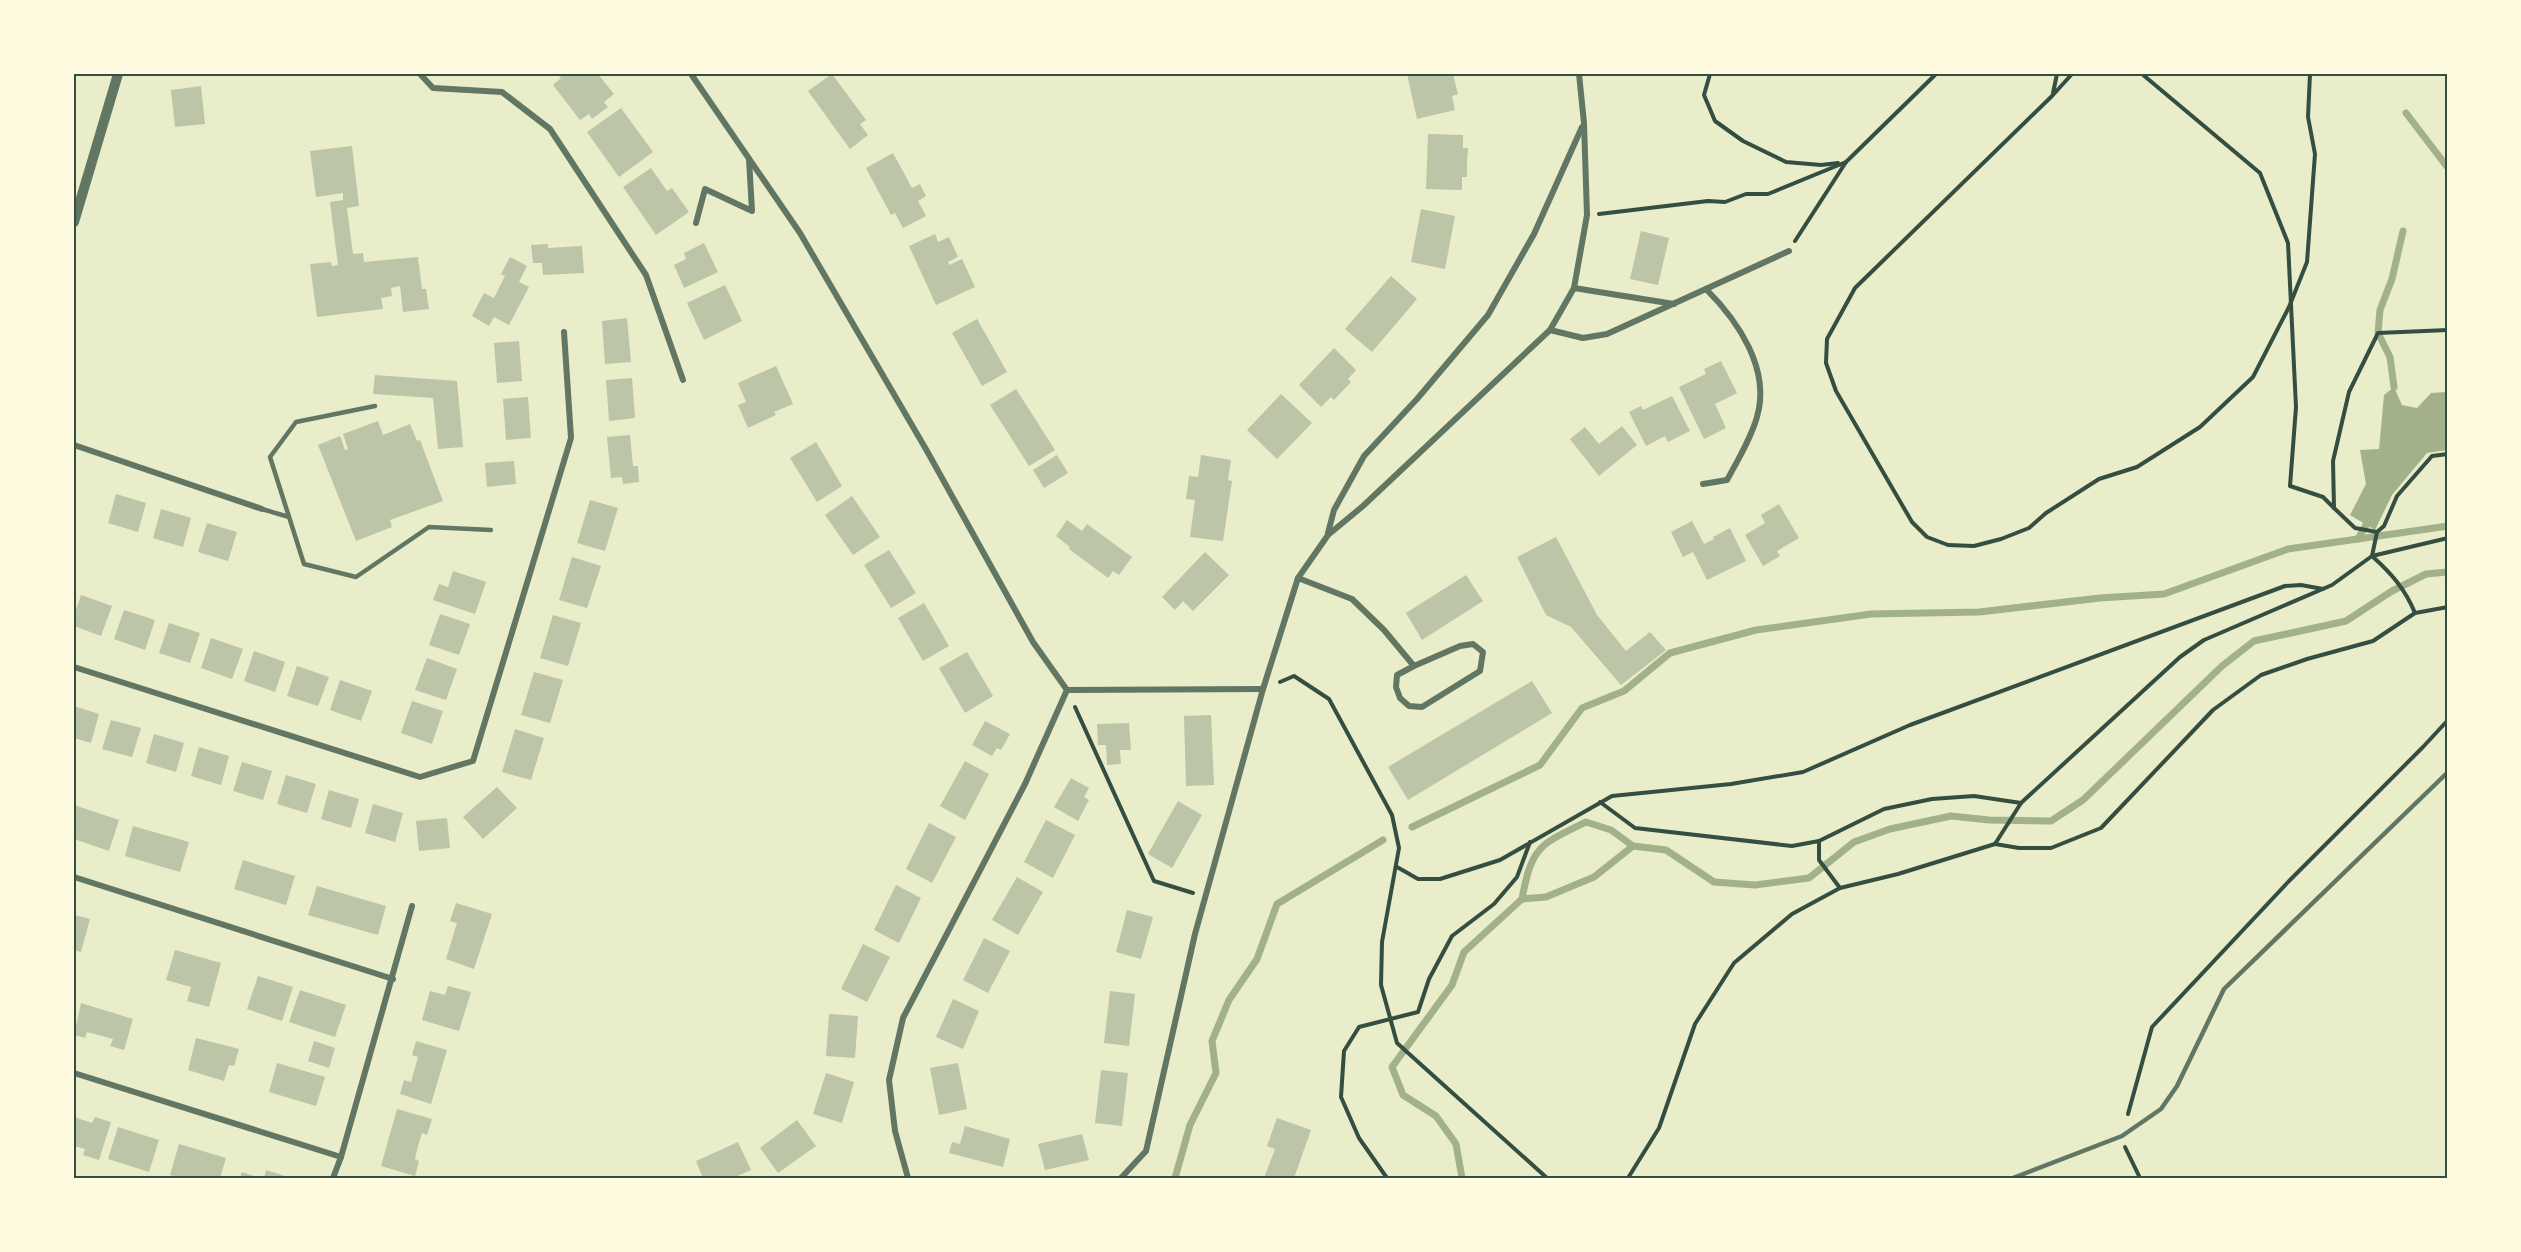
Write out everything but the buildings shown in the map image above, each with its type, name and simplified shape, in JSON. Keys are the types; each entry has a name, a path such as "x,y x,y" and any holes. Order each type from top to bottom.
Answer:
{"street":[{"path":"74,222 118,74"},
{"path":"420,74 434,88 502,92 550,129 646,275 683,380"},
{"path":"691,74 800,233 927,451 1033,642 1067,690"},
{"path":"1120,1179 1146,1151 1206,897 1263,689 1298,578 1328,535 1363,506 1550,330 1574,288 1587,215 1584,123 1579,74"},
{"path":"1328,535 1334,510 1364,456 1417,399 1488,315 1534,234 1584,123"},
{"path":"696,223 705,189 752,211 749,158"},
{"path":"1550,330 1584,338 1607,334 1789,251"},
{"path":"1574,288 1674,304"},
{"path":"1703,484 1727,480 1757,416 1760,393 1758,373 1740,329 1706,289"},
{"path":"74,667 420,777 473,760 571,438 564,332"},
{"path":"74,445 262,509"},
{"path":"1298,578 1352,599 1384,630 1414,666"},
{"path":"1473,644 1483,652 1480,671 1422,707 1409,706 1400,698 1396,687 1398,675 1414,666 1460,646 1473,644"},
{"path":"1067,690 1263,689"},
{"path":"908,1179 903,1153 895,1131 889,1080 903,1018 1025,784 1067,690"},
{"path":"74,877 393,979"},
{"path":"333,1179 393,979 412,906"},
{"path":"74,1073 341,1156"}],"lane":[{"path":"375,406 296,422 270,457 304,564 356,577 429,527 490,530"},
{"path":"262,509 289,517"},
{"path":"2013,1179 2122,1136 2161,1109 2177,1086 2224,988 2448,772"}],"path":[{"path":"1710,74 1704,95 1715,121 1743,141 1786,162 1821,165 1846,162"},
{"path":"1789,251 1846,162 1936,74"},
{"path":"2052,96 2057,74"},
{"path":"2072,74 1855,288 1827,339 1826,363 1836,391 1912,522 1927,537 1948,545 1974,546 2029,528 2046,513 2099,479 2137,467 2200,427 2253,377 2289,307 2307,262 2315,154 2308,117 2310,74"},
{"path":"2142,74 2260,173 2288,243 2289,307 2296,407 2290,486 2323,497 2355,528 2377,532"},
{"path":"1587,215 1708,201 1725,202 1746,194 1768,194 1846,162"},
{"path":"2334,508 2333,461 2349,392 2378,333 2448,330"},
{"path":"2415,613 2407,592 2373,556 2373,546 2377,532 2384,525 2397,496 2432,456 2448,454"},
{"path":"1995,844 2021,803 2172,664 2204,640 2332,585 2373,556 2448,538"},
{"path":"1396,867 1418,879 1440,879 1500,860 1612,796 1731,784 1803,772 1910,725 2285,586 2301,585 2323,589"},
{"path":"1628,1179 1659,1128 1695,1023 1734,963 1792,914 1840,888 1898,874 1995,844 2019,848 2051,848 2102,828 2213,710 2261,675 2307,659 2373,641 2415,613 2448,607"},
{"path":"1263,689 1294,676 1329,699 1392,815 1399,848 1382,942 1381,985 1397,1043 1547,1179"},
{"path":"1067,690 1154,881 1206,897"},
{"path":"2140,1179 2125,1148 2122,1136 2152,1027 2289,881 2448,720"},
{"path":"1600,802 1635,828 1792,846 1818,841 1884,809 1932,799 1974,796 2021,803"},
{"path":"1818,841 1819,860 1840,888"},
{"path":"1387,1179 1359,1138 1341,1097 1344,1051 1359,1027 1418,1012 1429,979 1452,936 1494,904 1517,877 1531,842"}],"shaded area":[{"path":"2394,387 2402,405 2417,408 2431,393 2447,392 2447,450 2427,453 2392,495 2375,530 2350,515 2366,484 2360,450 2379,449 2384,395"}],"waterway":[{"path":"2406,113 2448,168"},
{"path":"2394,387 2390,357 2378,333 2380,310 2392,279 2403,231"},
{"path":"2358,539 2366,525"},
{"path":"1412,827 1540,765 1582,708 1624,691 1670,653 1756,630 1871,614 1979,612 2100,598 2164,594 2288,549 2448,526"},
{"path":"1462,1178 1456,1144 1436,1116 1403,1095 1392,1067 1452,985 1464,952 1522,899 1546,897 1594,877 1633,846 1666,850 1714,882 1755,885 1809,878 1854,842 1890,829 1951,816 1989,820 2051,821 2083,800 2222,666 2254,641 2346,621 2392,591 2426,574 2448,572"},
{"path":"1522,899 1530,868 1540,849 1558,836 1586,822 1611,830 1633,846"},
{"path":"1175,1178 1190,1125 1216,1073 1212,1041 1229,1000 1257,959 1277,904 1383,840"}]}
